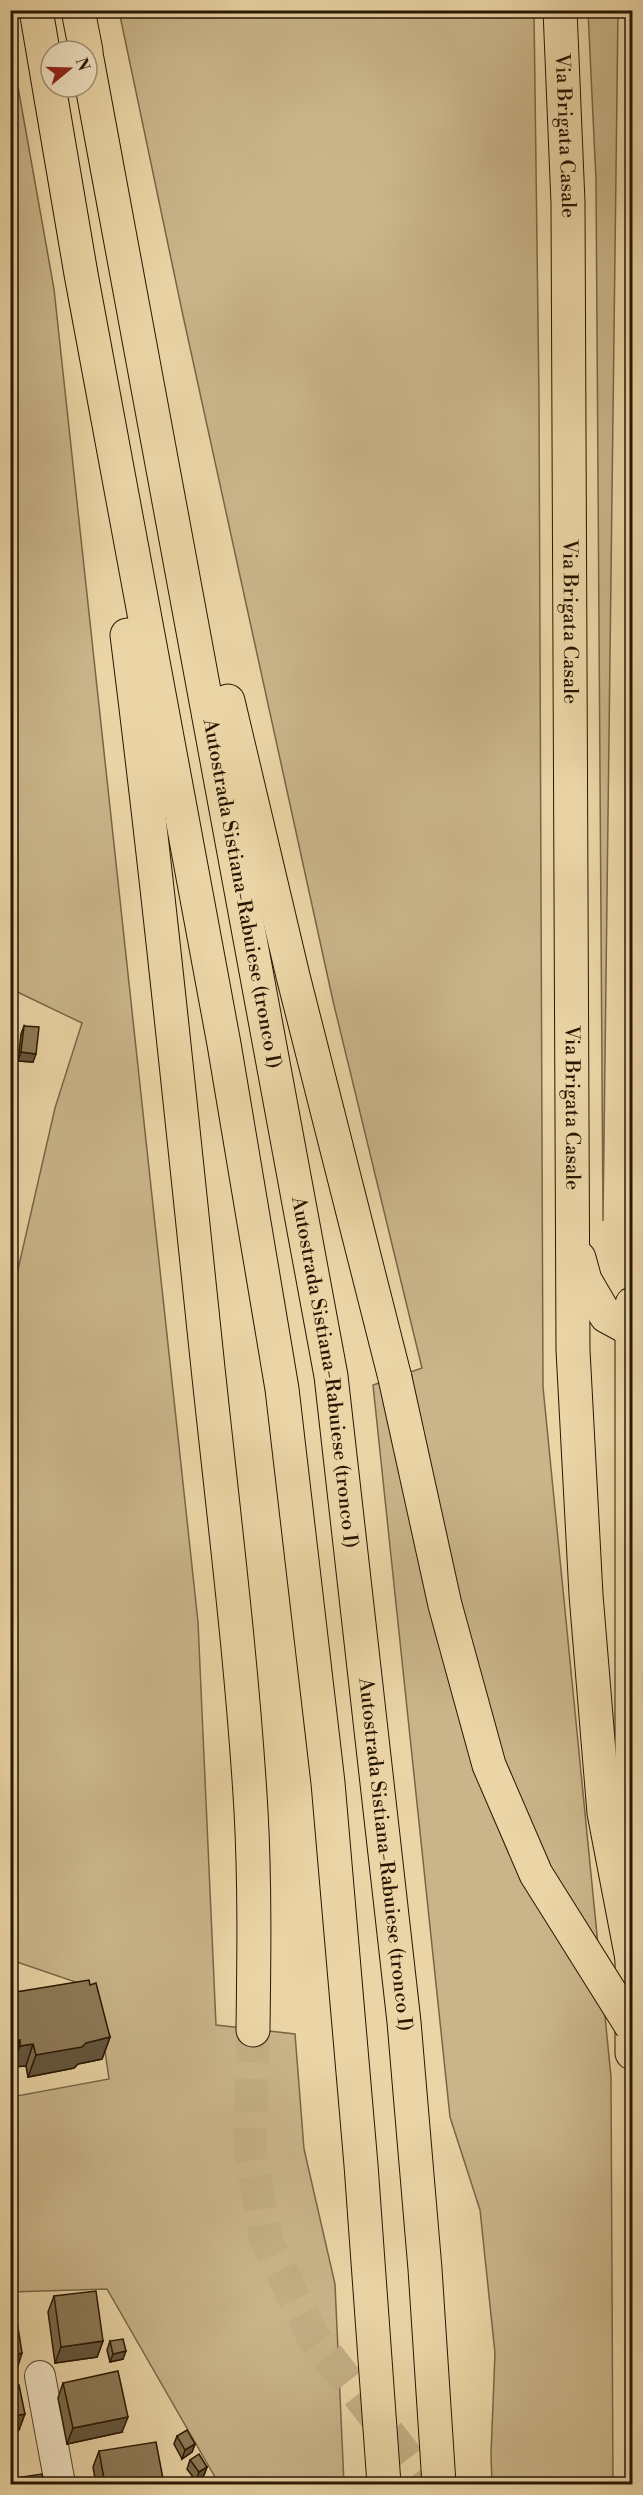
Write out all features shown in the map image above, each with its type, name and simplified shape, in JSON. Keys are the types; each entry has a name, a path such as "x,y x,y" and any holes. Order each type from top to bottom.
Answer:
{"main road":[{"path":"36,10 81,274 224,1044 280,1378 328,1783 361,2165 384,2484"},
{"path":"78,10 84,39"},
{"name":"Via Brigata Casale","path":"560,10 568,215 573,1233"},
{"path":"94,99 126,272 293,976 395,1378 445,1605 489,1765 536,1874 633,2026"},
{"name":"Autostrada Sistiana-Rabuiese (tronco I)","path":"126,272 331,1376 406,2046 425,2269 439,2484"},
{"path":"81,274 154,846 241,1682 251,1811 255,1912 253,2030"},
{"path":"573,1233 585,1280 606,1316 632,1330"},
{"path":"573,1233 573,1350 577,1466 588,1617 604,1813 632,1959"},
{"path":"633,1304 633,2053"}],"street":[{"path":"40,2376 60,2484"}],"shaded area":[{"path":"119,11 534,11 539,398 543,1387 611,2077 613,2484 492,2484 495,2353 480,2210 450,2117 373,1385 422,1368 333,1001 182,311"},
{"path":"588,11 618,11 603,1221 596,180"},
{"path":"10,42 54,289 198,1622 216,2025 295,2034 304,2149 335,2284 344,2484 219,2484 107,2289 11,2292 11,2097 109,2079 96,1989 11,1960 11,1300 55,1108 82,1023 11,989"}],"building":[{"path":"24,1026 39,1027 36,1054 21,1052"},
{"path":"89,1980 90,1985 96,1983 110,2037 86,2043 82,2047 36,2055 33,2044 20,2046 20,2040 10,2042 10,1993"},
{"path":"96,2291 103,2341 61,2347 54,2296"},
{"path":"10,2302 14,2302 22,2353 10,2356"},
{"path":"123,2339 126,2351 113,2354 110,2341"},
{"path":"118,2371 128,2417 73,2428 63,2383"},
{"path":"19,2385 25,2414 10,2417 10,2387"},
{"path":"187,2430 195,2444 185,2450 177,2436"},
{"path":"156,2442 164,2484 105,2484 99,2451"},
{"path":"199,2454 207,2467 199,2472 190,2460"},
{"path":"42,2474 44,2484 10,2484 10,2479"}],"tunnel":[{"path":"253,2030 250,2151 266,2240 313,2337 428,2484"}]}
